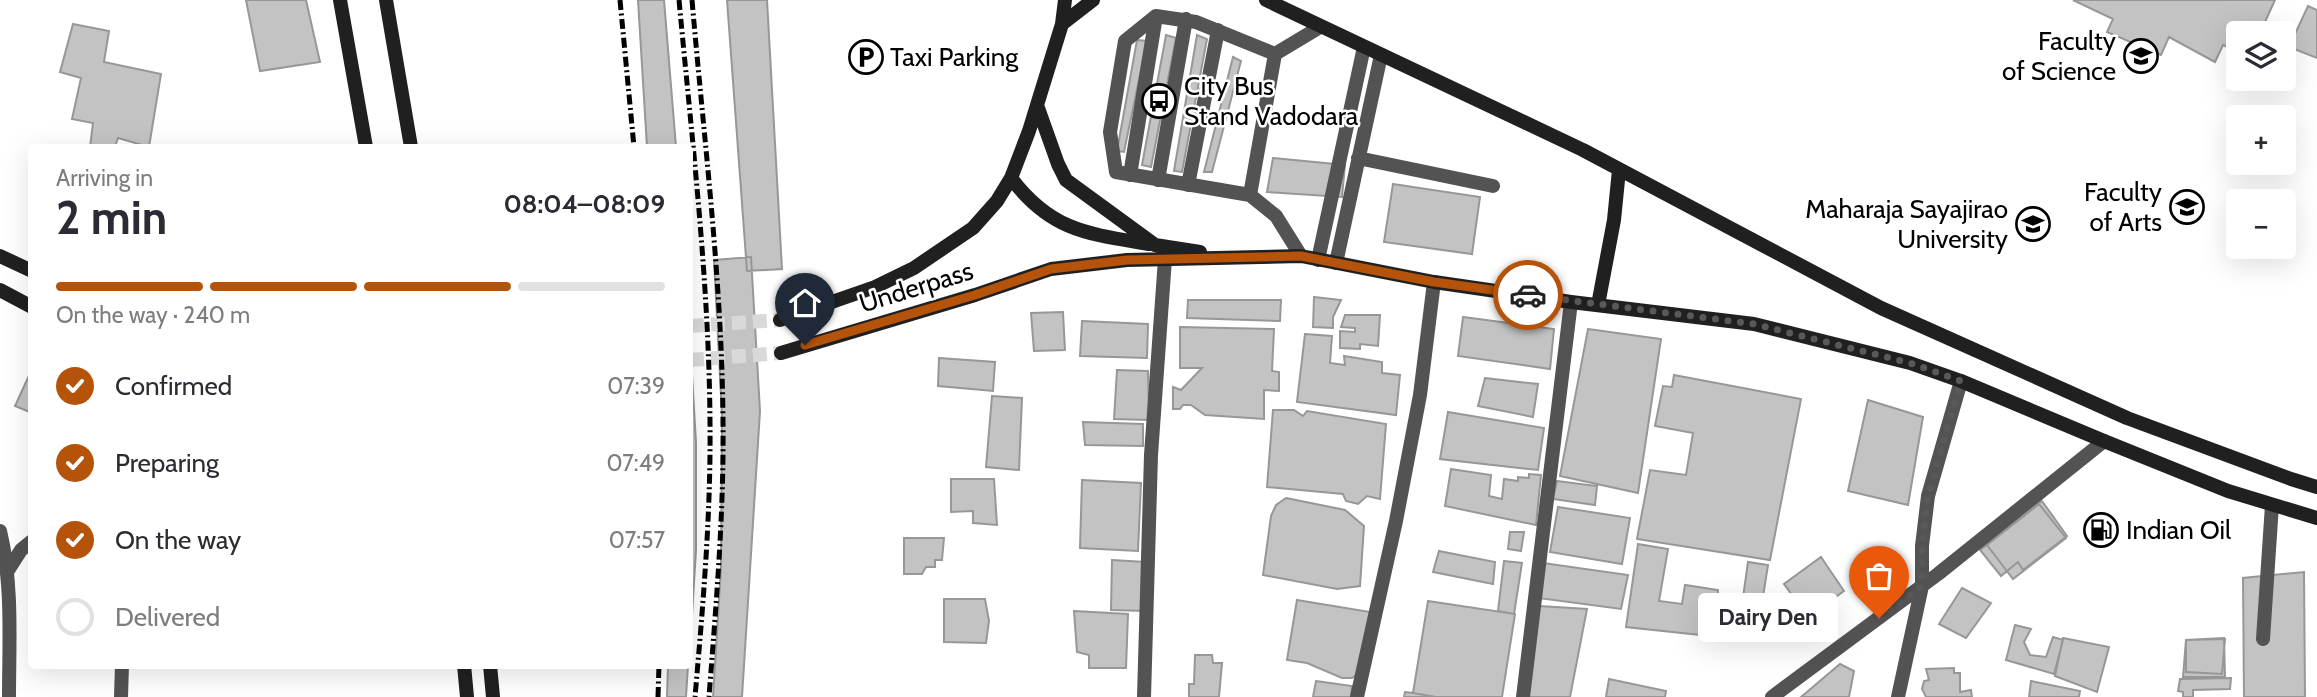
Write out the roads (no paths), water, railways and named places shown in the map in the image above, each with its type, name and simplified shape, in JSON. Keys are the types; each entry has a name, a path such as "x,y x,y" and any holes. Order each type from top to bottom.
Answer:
{"main road":[{"path":"340,0 365,144"},
{"path":"386,0 410,144"},
{"name":"Underpass","path":"780,320 875,287 914,268 973,228 997,201 1011,178 1062,24 1065,0"},
{"path":"1062,24 1093,0"},
{"path":"1266,0 1583,150 1881,308 2127,418 2291,480 2317,487"},
{"path":"1037,105 1066,180 1155,245"},
{"path":"1598,305 1614,220 1619,170"},
{"path":"1011,178 1026,197 1053,219 1088,234 1233,258 1301,256 1434,282 1754,324 1910,363 1961,381 2228,491 2317,518"},
{"path":"0,256 28,269"},
{"name":"Underpass","path":"781,353 1051,269 1127,260 1233,258"},
{"path":"0,290 28,305"},
{"path":"464,669 467,697"},
{"path":"490,669 493,697"}],"street":[{"path":"1275,54 1186,19 1156,16 1125,41 1110,132 1116,172 1250,195 1276,216 1301,256"},
{"path":"1130,175 1156,16"},
{"path":"1158,180 1186,19"},
{"path":"1250,195 1275,54 1320,27"},
{"path":"1188,185 1218,30"},
{"path":"1318,260 1364,47"},
{"path":"1336,263 1381,55"},
{"path":"1358,158 1493,186"},
{"path":"1144,697 1151,454 1165,259"},
{"path":"1357,697 1418,408 1434,282"},
{"path":"1523,697 1571,302"},
{"path":"1898,697 1922,586 1922,546 1928,496 1961,381"},
{"path":"1772,697 1922,586 2104,441"},
{"path":"2263,639 2272,505"},
{"path":"0,531 7,572 10,623 9,697"},
{"path":"7,572 21,550 28,544"},
{"path":"121,697 122,669"}],"tunnel":[{"path":"693,326 780,320"},
{"path":"693,360 781,353"}],"railway":[{"path":"620,0 634,144"},
{"path":"679,0 693,144"},
{"path":"692,0 716,263 722,369 722,491 709,697"},
{"path":"693,148 707,316 710,456 704,594 695,697"},
{"path":"658,697 659,669"}],"place":[{"name":"Faculty of Science","path":"2141,56"},
{"name":"Taxi Parking","path":"866,57"},
{"name":"City Bus Stand Vadodara","path":"1159,101"},
{"name":"Faculty of Arts","path":"2187,207"},
{"name":"Maharaja Sayajirao University","path":"2033,224"},
{"name":"Indian Oil","path":"2101,530"},
{"name":"Dairy Den","path":"1879,618"}]}
